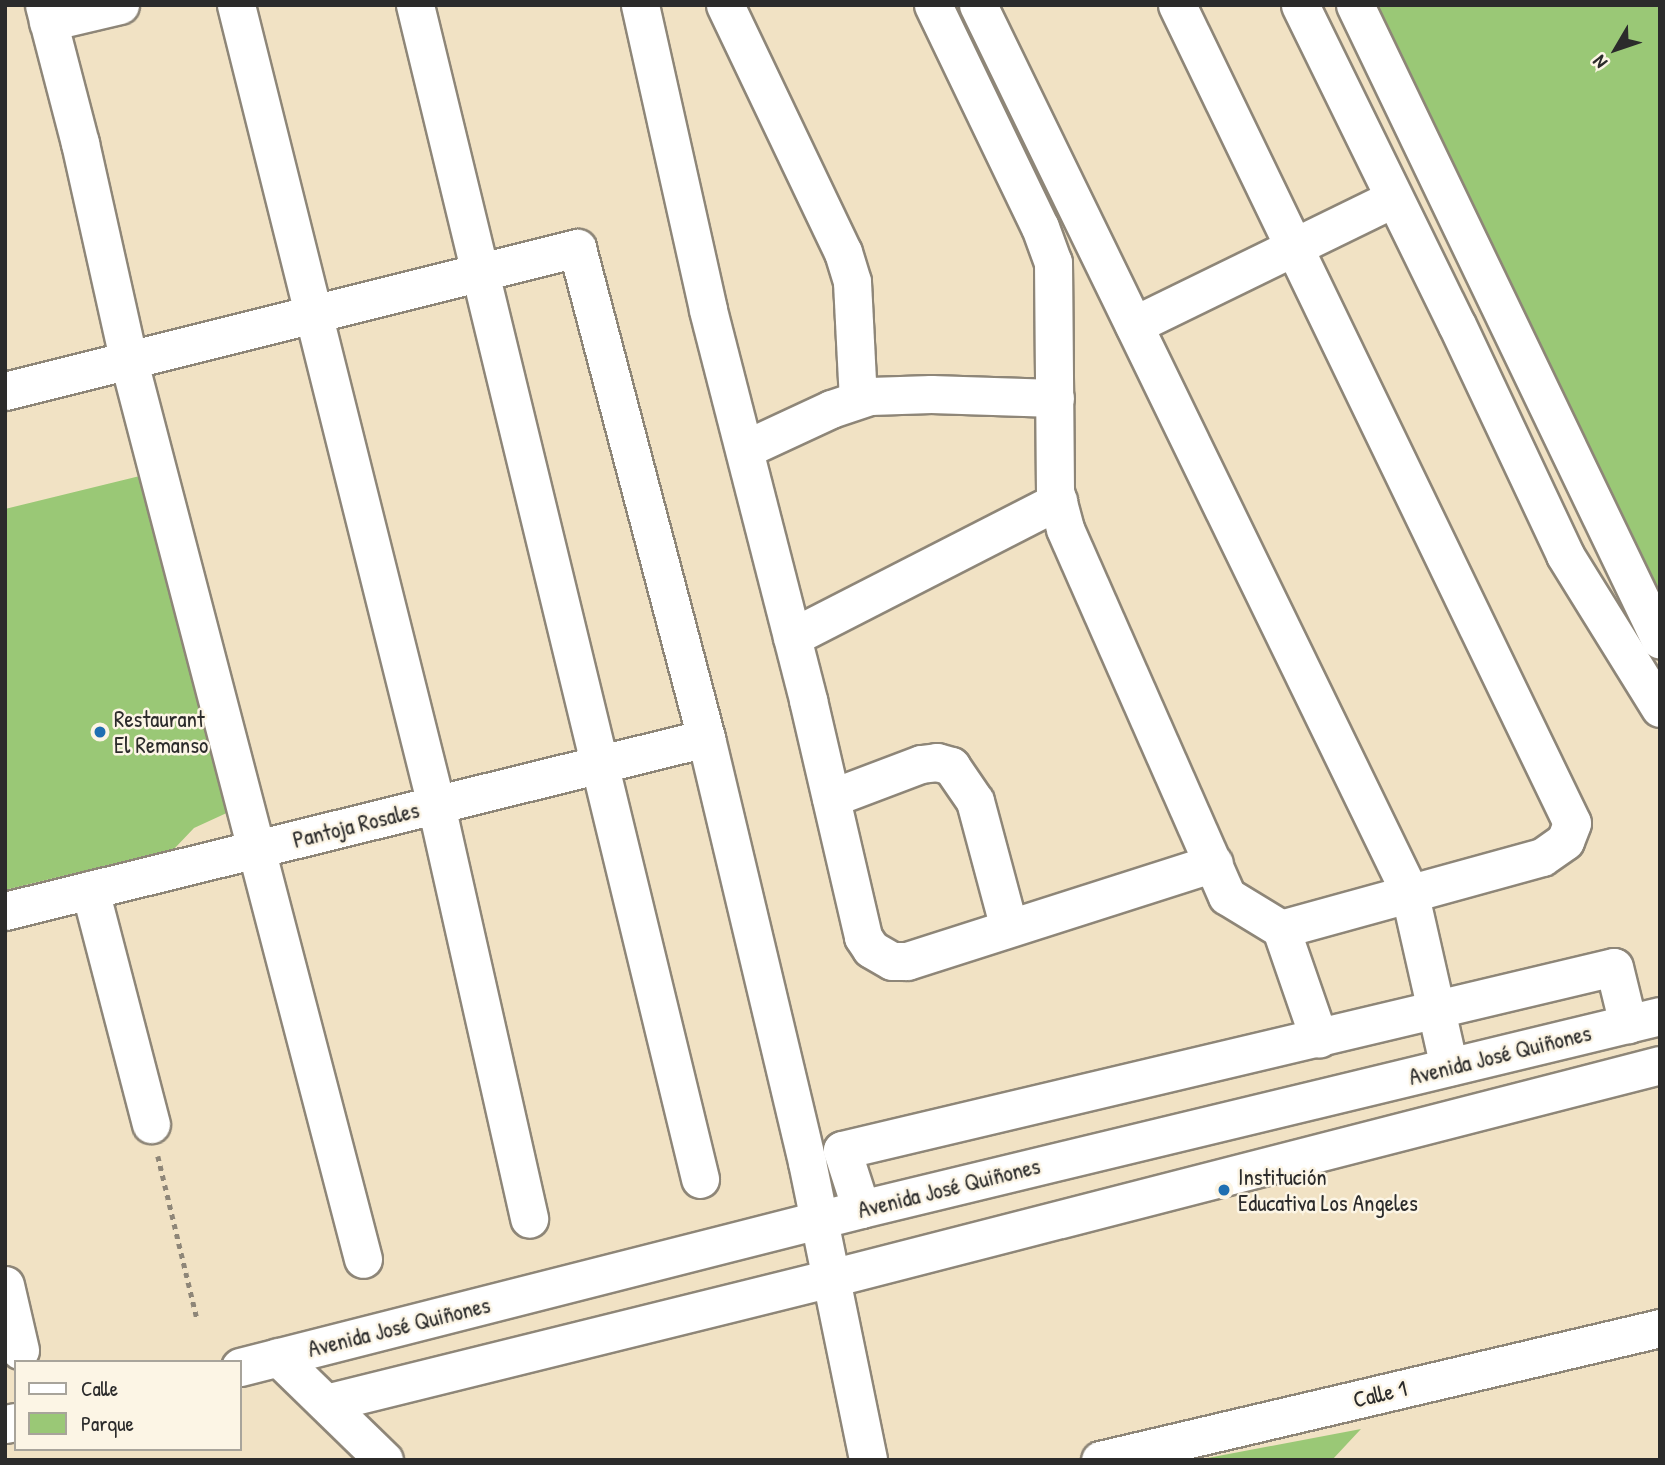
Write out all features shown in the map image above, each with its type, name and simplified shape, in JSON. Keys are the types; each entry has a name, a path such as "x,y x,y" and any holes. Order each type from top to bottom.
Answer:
{"street":[{"path":"120,5 46,14 80,143 128,358 363,1259"},
{"path":"236,5 436,804 529,1219"},
{"path":"415,5 700,1179"},
{"path":"640,5 708,310 792,637 863,937 871,949 892,961 908,961 1214,863"},
{"path":"725,5 843,252 852,282 858,399"},
{"path":"933,5 1040,227 1053,262 1058,501 1065,529 1227,896 1281,929 1319,1039"},
{"path":"978,5 1409,891 1449,1067"},
{"path":"1177,5 1572,823 1565,841 1542,857 1409,891 1281,929"},
{"path":"1300,5 1565,555 1656,698"},
{"path":"1355,5 1660,640"},
{"path":"1134,325 1394,198"},
{"path":"5,391 128,358 481,274 577,248 706,738 819,1220 868,1460"},
{"path":"745,449 858,399 931,394 1055,398"},
{"path":"792,637 1058,501"},
{"name":"Pantoja Rosales","path":"5,911 706,738"},
{"path":"831,798 921,764 937,762 951,766 975,801 1009,928"},
{"path":"90,890 151,1125"},
{"path":"861,1209 842,1150 1435,1012 1614,967 1644,1020"},
{"name":"Avenida José Quiñones","path":"242,1366 861,1209 1644,1020"},
{"path":"1272,1050 1281,1108"},
{"path":"326,1403 831,1278 1660,1065"},
{"path":"5,1285 20,1350"},
{"name":"Calle 1","path":"1100,1460 1660,1328"},
{"path":"278,1357 384,1460"}],"path":[{"path":"151,1125 197,1319"}],"green space":[{"path":"1341,5 1660,5 1660,615"},
{"path":"148,474 231,811 194,828 174,849 5,890 5,509"},
{"path":"1361,1429 1332,1460 1197,1460"}],"place":[{"name":"Restaurant El Remanso","path":"100,732"},
{"name":"Institución Educativa Los Angeles","path":"1224,1190"}]}
